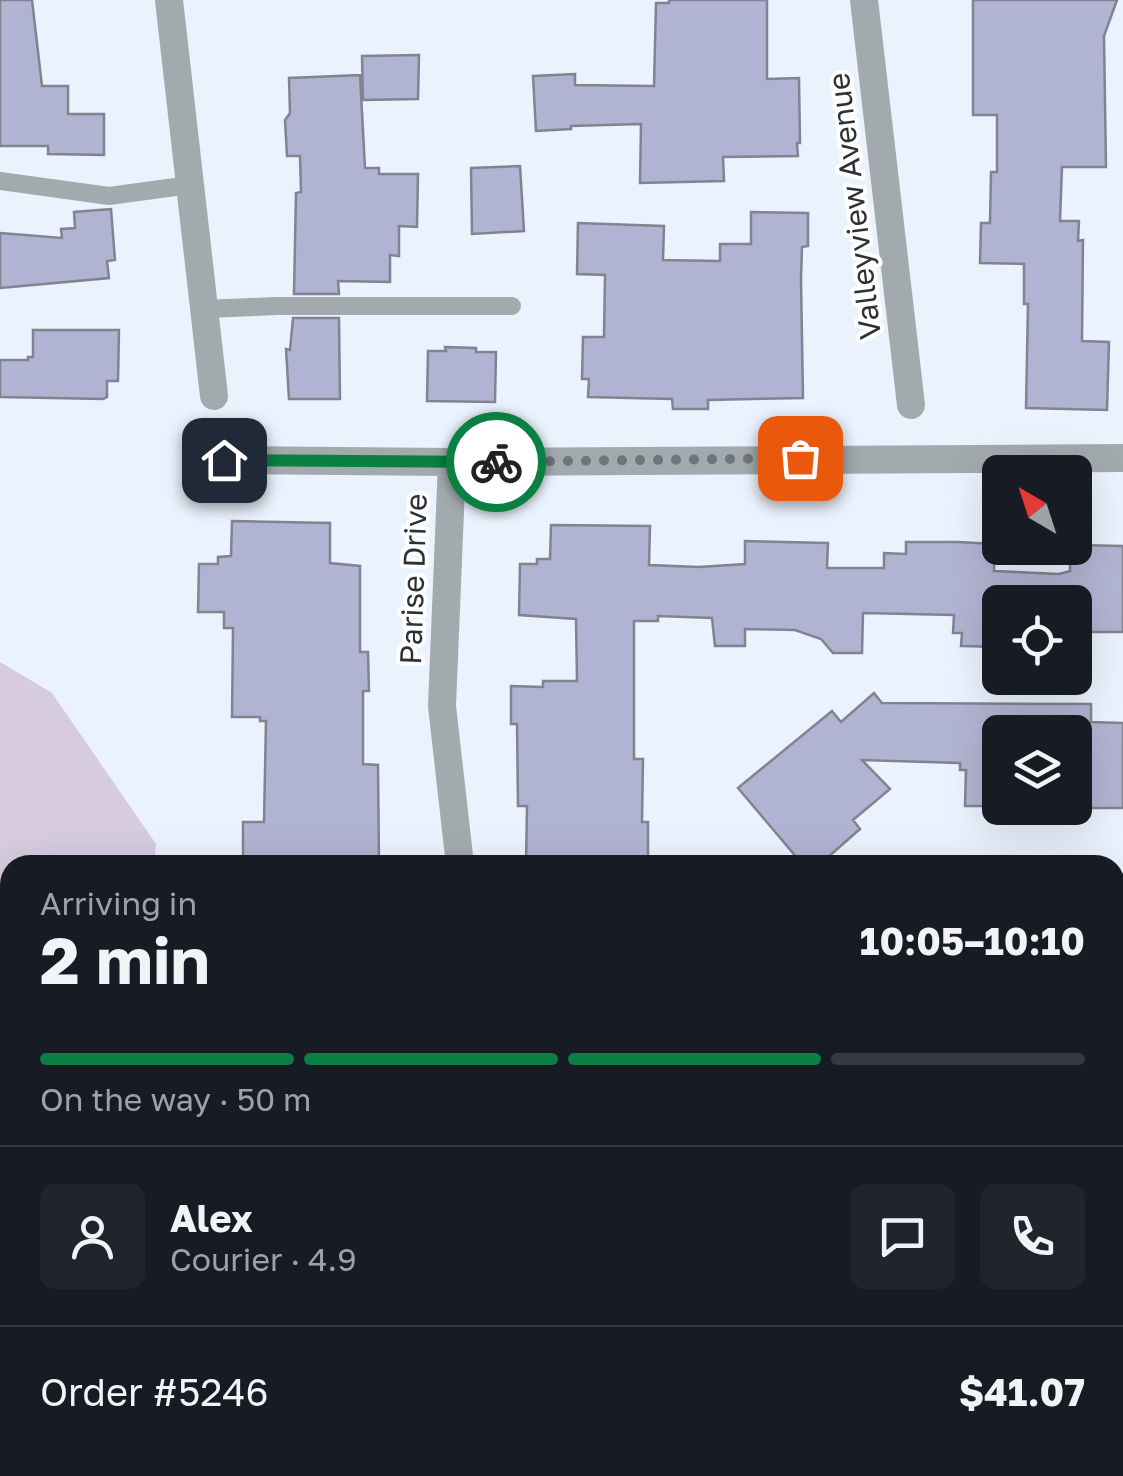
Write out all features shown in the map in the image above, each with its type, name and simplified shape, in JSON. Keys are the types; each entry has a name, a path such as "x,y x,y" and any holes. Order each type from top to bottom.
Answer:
{"street":[{"path":"169,0 214,396"},
{"name":"Valleyview Avenue","path":"864,0 911,405"},
{"path":"452,462 1123,458"},
{"name":"Parise Drive","path":"224,460 452,462 442,706 459,855"}],"lane":[{"path":"0,181 109,196 190,185"},
{"path":"205,309 512,306"}],"shaded area":[{"path":"0,662 52,693 156,844 155,855 0,855"}],"building":[{"path":"0,0 32,0 42,86 68,86 68,114 104,114 104,155 48,154 48,146 0,146"},
{"path":"767,0 767,79 799,78 798,156 723,157 724,181 640,183 641,124 536,131 533,76 575,74 575,85 654,86 656,3"},
{"path":"973,0 1117,0 1104,36 1106,167 1062,167 1060,221 1079,221 1078,241 1083,240 1082,341 1109,342 1107,410 1026,408 1028,304 1024,304 1024,264 980,263 981,223 990,223 991,172 997,172 997,115 973,115"},
{"path":"419,55 418,99 363,100 362,56"},
{"path":"360,75 365,168 379,168 379,174 418,174 417,227 399,226 399,256 390,255 390,282 338,281 339,294 294,294 296,193 301,192 300,156 287,156 289,78"},
{"path":"520,166 524,231 472,234 471,168"},
{"path":"111,209 115,260 107,261 109,278 0,288 0,233 62,238 61,229 75,228 74,212"},
{"path":"751,212 808,213 808,246 802,247 801,279 803,398 708,400 708,409 673,409 672,399 588,397 589,379 582,379 583,337 604,337 605,275 577,274 578,223 664,226 663,260 720,261 720,244 751,244"},
{"path":"293,318 339,318 340,399 289,399 286,349 290,350"},
{"path":"33,330 119,330 118,381 107,381 107,397 0,397 0,360 33,357"},
{"path":"445,347 496,352 495,402 427,401 428,351 446,351"},
{"path":"232,521 330,523 330,563 360,566 360,652 368,652 369,691 363,691 363,764 378,765 379,855 243,855 243,822 264,822 266,721 260,721 260,717 232,717 233,628 224,628 224,612 198,612 199,564 218,564 218,557 231,556"},
{"path":"551,525 650,526 649,565 699,567 745,564 745,541 828,543 827,568 884,568 884,553 906,554 906,542 957,542 982,543 982,565 994,565 994,571 1059,574 1070,571 1070,565 1092,565 1092,545 1123,546 1123,632 1092,632 1092,585 982,585 982,647 961,646 962,633 953,633 954,615 863,613 862,653 833,653 821,639 795,630 745,629 745,646 715,646 712,618 658,616 658,621 634,621 634,759 643,759 642,822 648,822 648,855 526,855 527,806 518,806 517,724 511,724 511,686 543,687 543,681 577,681 576,619 519,615 520,564 537,564 537,559 550,559"},
{"path":"874,693 882,703 1091,704 1091,715 982,715 982,806 965,806 966,770 960,770 960,763 862,760 890,789 853,820 860,829 830,855 795,855 738,788 832,711 841,722"},
{"path":"1092,722 1123,723 1123,808 1092,808"}],"way so far":[{"path":"496,462 800,458"}],"route":[{"path":"224,460 496,462"}]}
